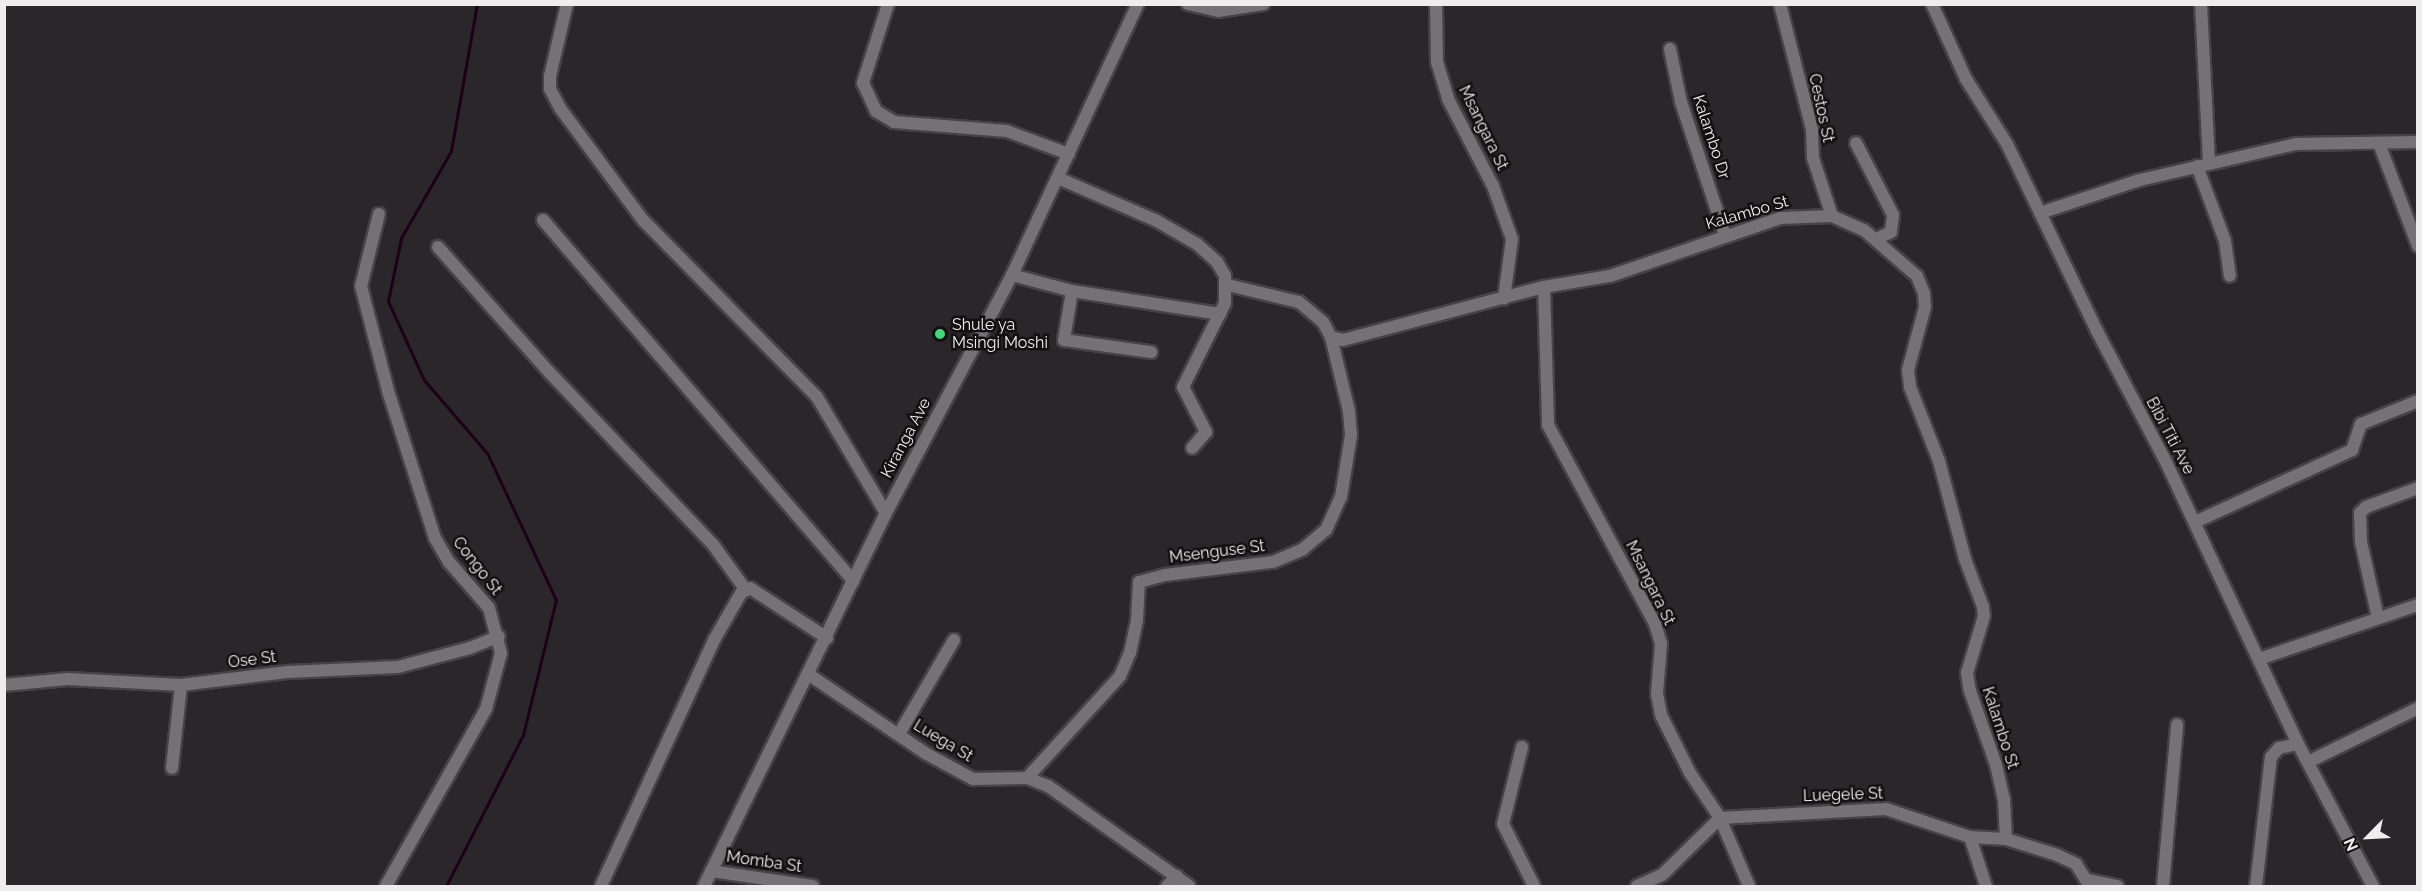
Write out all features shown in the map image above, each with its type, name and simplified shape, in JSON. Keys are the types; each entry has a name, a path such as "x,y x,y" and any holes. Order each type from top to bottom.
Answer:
{"street":[{"path":"567,4 550,76 550,88 560,108 643,220 817,397 886,513"},
{"path":"888,4 863,83 876,111 894,122 1006,131 1069,154"},
{"name":"Kiranga Ave","path":"704,886 886,513 1012,275 1138,4"},
{"path":"1188,4 1218,11 1263,4"},
{"name":"Msangara St","path":"1436,4 1437,62 1448,99 1493,186 1512,239 1504,298"},
{"name":"Cestos St","path":"1780,4 1812,130 1813,159 1832,216"},
{"name":"Bibi Titi Ave","path":"1932,4 1966,79 2007,144 2195,522 2298,744 2373,886"},
{"path":"2201,4 2203,164 2225,241 2230,276"},
{"name":"Kalambo Dr","path":"1670,49 1681,102 1725,234"},
{"path":"2040,213 2203,164 2296,144 2380,146 2418,142"},
{"path":"1856,143 1893,215 1891,232 1876,239"},
{"path":"2380,146 2418,246"},
{"path":"1058,178 1157,221 1197,244 1217,262 1228,285 1220,314 1183,387 1183,393 1206,432 1192,448"},
{"name":"Congo St","path":"379,214 360,286 389,394 435,538 449,562 489,608 499,636 501,652 486,709 386,886"},
{"name":"Kalambo St","path":"1331,337 1354,338 1544,287 1610,276 1725,234 1780,218 1832,216 1853,224 1876,239 1917,276 1924,293 1925,307 1908,370 1910,387 1939,461 1965,560 1983,607 1984,616 1967,673 1970,691 1996,765 2004,799 2006,839"},
{"path":"543,220 854,581"},
{"path":"438,247 550,373 714,546 745,589"},
{"path":"1012,275 1072,291 1220,314"},
{"path":"1228,285 1299,302 1323,322 1331,337"},
{"name":"Msangara St","path":"1544,287 1548,425 1654,624 1660,644 1657,694 1661,715 1690,773 1720,818 1749,886"},
{"path":"1072,291 1065,340 1151,352"},
{"name":"Msenguse St","path":"1027,778 1120,676 1130,653 1137,620 1139,582 1165,575 1273,562 1303,549 1326,530 1341,497 1351,435 1349,411 1331,337"},
{"path":"2195,522 2352,450 2361,424 2418,400"},
{"path":"2378,618 2361,542 2360,513 2377,502 2418,488"},
{"path":"745,589 750,588 827,638"},
{"path":"601,886 714,640 745,589"},
{"path":"2259,659 2418,605"},
{"name":"Ose St","path":"4,685 68,679 181,685 287,672 398,667 470,648 499,636"},
{"path":"899,734 954,640"},
{"name":"Luega St","path":"808,674 899,734 973,778 1027,778 1048,786 1189,886"},
{"path":"172,768 181,685"},
{"path":"2308,762 2418,708"},
{"path":"2163,886 2177,725"},
{"path":"2256,886 2271,757 2279,748 2298,744"},
{"path":"1522,747 1503,824 1533,886"},
{"name":"Luegele St","path":"1720,818 1886,809 1970,837 2006,839 2076,864 2090,883"},
{"path":"1636,886 1662,875 1720,818"},
{"path":"1970,837 1986,886"},
{"name":"Momba St","path":"711,871 813,886"},
{"path":"1167,886 1177,876"},
{"path":"2090,883 2117,886"}],"waterway":[{"path":"446,886 523,735 556,600 487,453 424,380 388,301 401,238 451,151 477,4"}],"place":[{"name":"Shule ya Msingi Moshi","path":"940,334"}]}
